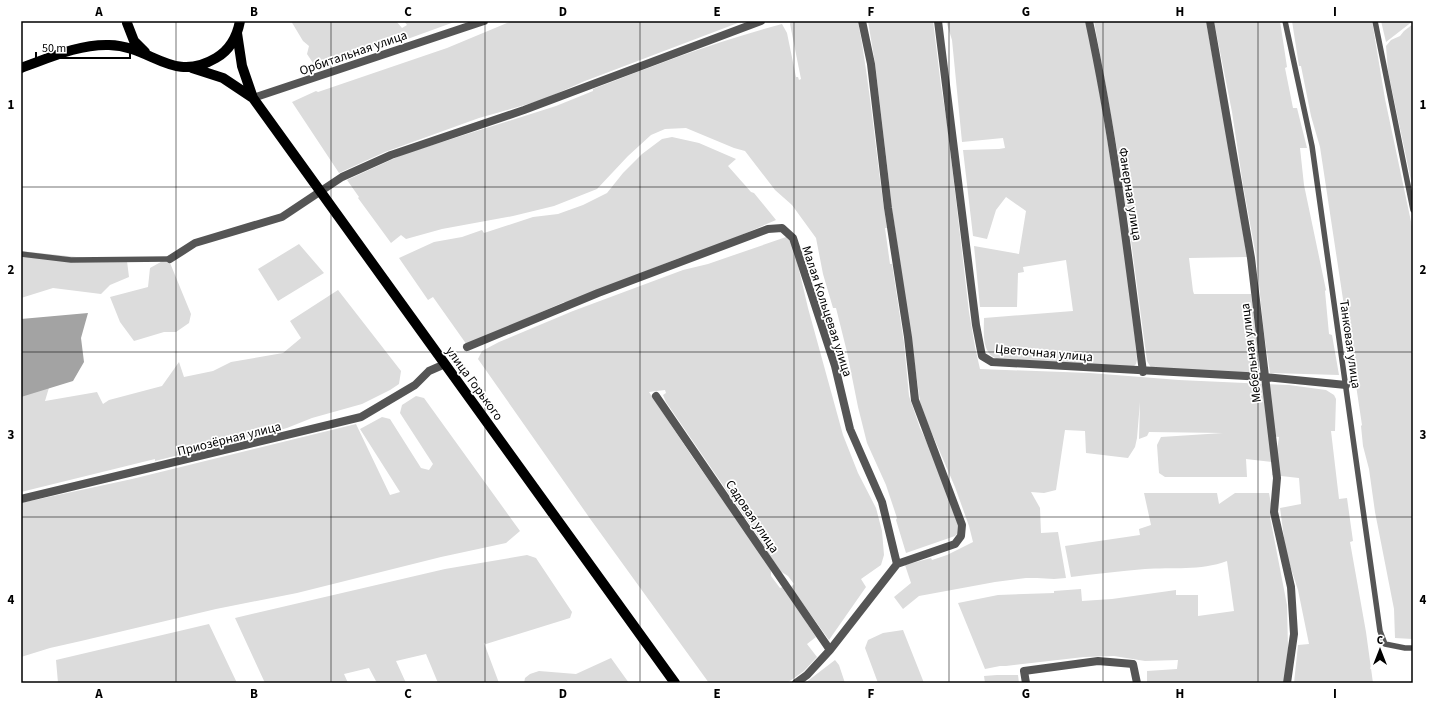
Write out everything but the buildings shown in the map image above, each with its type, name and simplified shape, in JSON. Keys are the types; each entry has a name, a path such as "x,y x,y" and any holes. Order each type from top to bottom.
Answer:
{"main road":[{"path":"127,21 126,24 134,41 146,54"},
{"path":"21,68 90,46 120,45 146,54 168,65 179,68 192,68 208,63 222,54 232,44 240,21"},
{"path":"237,33 242,66 253,98"},
{"path":"192,68 224,78 253,98"},
{"name":"улица Горького","path":"253,98 674,683"}],"street":[{"name":"Орбитальная улица","path":"253,98 484,21"},
{"path":"170,259 195,242 282,217 342,177 391,155 532,107 761,21"},
{"path":"796,683 807,675 830,650 897,564 955,544 962,536 962,525 915,400 908,337 888,208 871,64 862,21"},
{"name":"Цветочная улица","path":"938,21 976,324 982,356 992,362 1264,378 1346,385"},
{"name":"Фанерная улица","path":"1089,21 1100,74 1125,225 1143,372"},
{"name":"Мебельная улица","path":"1210,21 1251,258 1277,478 1274,512 1291,587 1294,634 1287,683"},
{"name":"Малая Кольцевая улица","path":"467,347 606,290 768,229 782,228 793,238 835,366 850,429 882,502 897,564"},
{"name":"Приозёрная улица","path":"21,500 361,417 415,385 429,371 445,364"},
{"name":"Садовая улица","path":"656,396 830,650"},
{"path":"1026,683 1024,671 1098,661 1133,664 1137,683"}],"lane":[{"name":"Танковая улица","path":"1285,21 1312,146 1380,631 1385,644 1413,648"},
{"path":"1375,21 1413,210"},
{"path":"21,254 71,260 170,259"}],"shaded area":[{"path":"291,21 396,21 402,28 407,25 404,21 457,21 391,45 388,38 375,45 373,48 356,56 332,66 312,70 315,66 307,54 309,46 303,41"},
{"path":"512,21 743,21 585,81 542,100 479,118 385,152 339,173 292,102 316,91 318,92 447,48"},
{"path":"791,21 858,21 863,47 887,228 885,228 890,264 892,264 904,343 909,396 920,428 935,459 958,525 957,534 955,536 906,553 896,520 897,518 886,485 867,443 847,352 836,308 833,308 823,274 816,238 792,205 775,190 745,151 734,148 686,128 665,129 651,135 628,156 597,189 554,206 513,216 442,229 406,239 401,235 391,243 358,198 359,197 347,180 404,154 556,106 593,91 593,89 663,62 734,38 782,24 787,33 796,77 798,77 799,80 801,79 790,24"},
{"path":"868,21 933,21 947,123 969,312 980,369 1090,373 1179,380 1289,385 1326,390 1334,395 1336,399 1335,431 1331,431 1339,499 1347,498 1353,541 1350,542 1366,632 1373,683 1294,683 1298,645 1309,644 1298,590 1286,553 1280,508 1301,504 1299,478 1272,475 1279,437 1271,436 1272,462 1246,459 1247,477 1165,477 1159,473 1157,445 1161,437 1223,433 1149,432 1147,436 1139,439 1140,402 1137,438 1135,447 1128,458 1086,453 1085,431 1065,430 1056,490 1044,493 1031,492 1040,508 1041,533 1058,532 1066,578 1026,578 919,596 903,609 894,597 911,583 905,565 931,558 932,560 947,555 973,542 955,487 921,408 892,208 875,63"},
{"path":"946,21 1085,21 1090,37 1128,279 1137,360 1133,367 998,359 986,348 984,318 1073,311 1066,260 1023,267 1024,272 1018,273 1017,307 980,307 974,246 1019,254 1026,211 1006,197 996,210 987,239 973,236 963,150 1005,148 1003,138 962,142 952,40"},
{"path":"1094,21 1206,21 1247,257 1189,258 1193,291 1194,294 1251,294 1260,366 1258,373 1152,369 1147,361 1117,149"},
{"path":"1214,21 1280,21 1287,67 1285,68 1293,108 1297,108 1307,148 1300,148 1304,185 1326,290 1329,334 1332,335 1339,375 1270,373 1264,333 1256,256 1232,112"},
{"path":"1292,21 1372,21 1385,99 1413,231 1413,639 1395,638 1394,609 1375,512 1369,469 1363,446 1362,425 1320,147 1311,116 1301,66 1299,66"},
{"path":"1381,21 1413,21 1386,42"},
{"path":"1413,24 1413,190 1388,71 1386,46 1391,40 1400,36"},
{"path":"672,137 699,143 736,159 728,166 751,192 754,193 776,220 702,252 679,258 565,303 564,302 467,345 433,297 428,300 399,258 434,242 462,237 482,230 484,233 533,217 558,214 583,205 607,193 623,173 642,154 662,139"},
{"path":"789,236 792,240 808,308 843,435 858,473 876,508 882,531 884,555 881,565 861,579 866,587 829,640 791,587 794,584 788,576 780,571 666,402 663,395 666,393 665,390 649,392 771,569 771,576 780,588 783,587 816,637 807,644 817,657 804,671 787,683 709,683 591,520 478,359 482,351 499,342 573,311 683,270 708,264"},
{"path":"299,244 324,273 278,301 258,269"},
{"path":"21,251 123,262 127,261 129,277 110,285 101,294 53,288 21,298"},
{"path":"168,258 191,314 189,323 176,332 164,332 134,341 120,322 110,297 148,287 150,268"},
{"path":"338,290 401,371 399,384 390,390 362,404 312,418 287,428 261,435 207,445 183,454 155,461 155,459 21,492 21,386 51,381 45,401 97,392 103,404 109,400 162,386 179,362 184,377 213,371 231,362 283,353 301,338 290,321"},
{"path":"88,313 81,338 84,362 73,381 21,397 21,319"},
{"path":"416,396 424,398 520,531 506,543 441,557 297,593 216,609 50,648 21,657 21,503 132,479 356,424 390,495 400,492 360,429 382,417 390,419 421,468 429,470 433,464 400,413 402,405"},
{"path":"1144,493 1217,493 1219,504 1235,493 1269,493 1272,509 1272,516 1270,517 1287,605 1288,648 1286,683 1147,683 1147,671 1177,669 1178,660 1145,661 1114,656 1084,657 985,669 958,603 998,595 1054,593 1054,591 1081,589 1082,601 1112,599 1176,590 1176,595 1198,595 1198,616 1234,611 1227,561 1207,566 1145,569 1071,577 1065,546 1140,535 1139,529 1151,525"},
{"path":"527,555 536,558 572,612 570,618 486,644 484,643 499,683 438,683 426,654 396,661 406,683 377,683 369,668 344,674 348,683 265,683 235,618 445,569"},
{"path":"209,624 237,683 58,683 56,660"},
{"path":"903,630 924,683 878,683 865,648 868,640 883,633"},
{"path":"611,658 629,683 524,683 525,678 530,674 539,671 576,674"},
{"path":"835,660 839,665 845,683 805,683"},
{"path":"1018,675 1019,683 985,683 984,676"}]}
